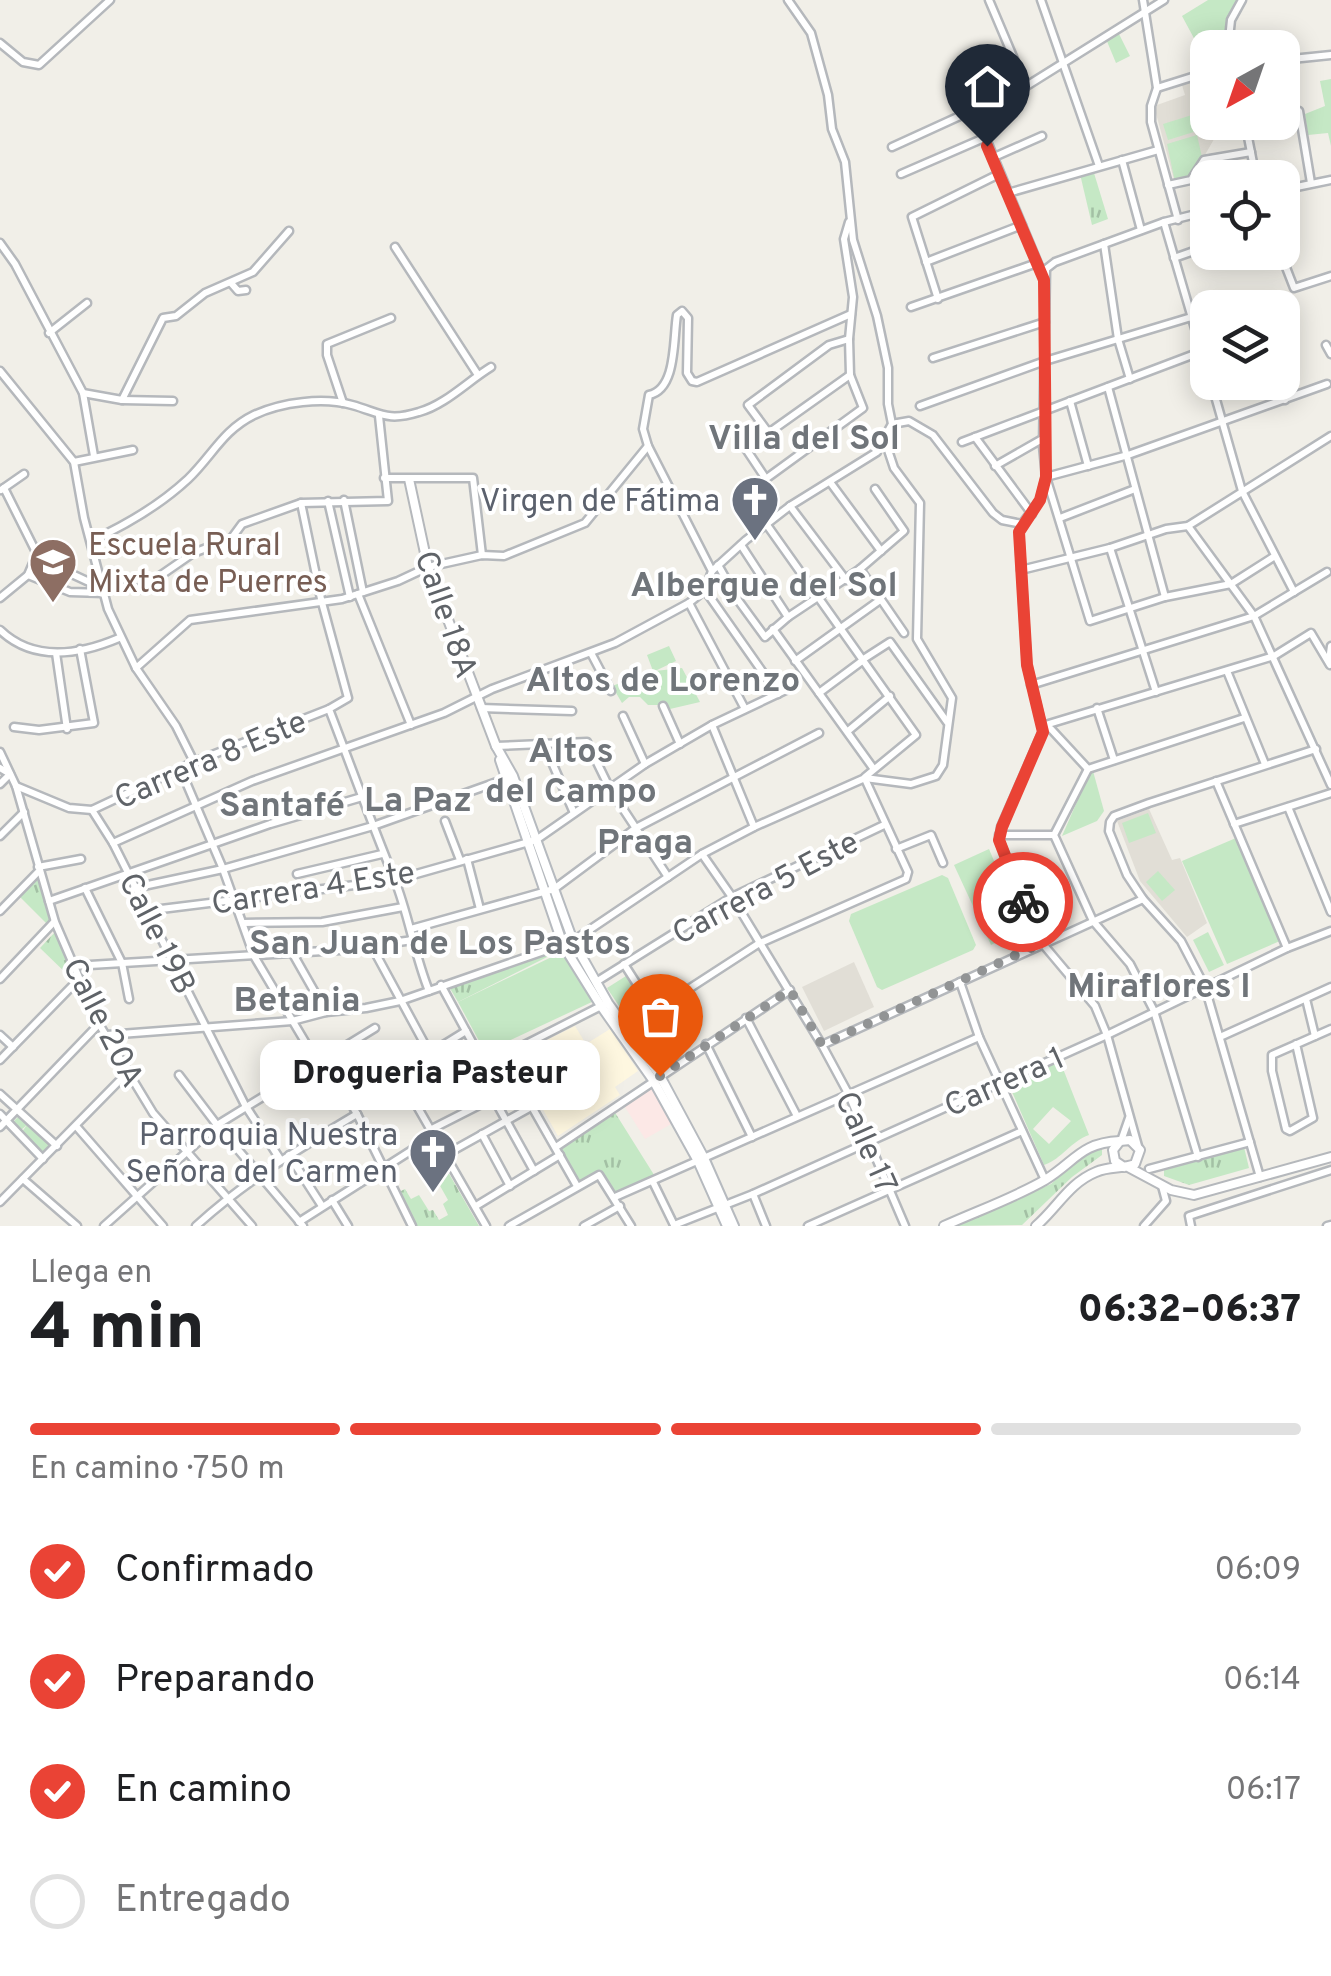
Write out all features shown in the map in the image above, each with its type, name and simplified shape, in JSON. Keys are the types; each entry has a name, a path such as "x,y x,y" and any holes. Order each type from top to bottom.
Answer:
{"street":[{"path":"0,43 23,62 39,65 110,0"},
{"path":"788,0 811,33 828,95 832,129 844,162 850,220 888,368 892,424 887,447 894,468 920,503 917,639 952,698 943,765 936,776 912,784 864,778"},
{"path":"989,0 1025,86"},
{"path":"1042,0 1100,166"},
{"path":"1143,0 1157,88 1151,122 1178,220"},
{"path":"892,147 975,113 1025,86 1164,0"},
{"path":"1230,30 1242,0"},
{"path":"1300,58 1331,55"},
{"path":"1157,88 1190,78"},
{"path":"956,81 975,113 1044,280"},
{"path":"1300,117 1311,184"},
{"path":"992,158 1042,136"},
{"path":"901,174 984,138"},
{"path":"1249,140 1253,160"},
{"path":"1008,193 1158,150"},
{"path":"1168,185 1191,180 1204,160 1251,152"},
{"path":"1122,160 1141,230"},
{"path":"938,299 912,220 999,174"},
{"path":"1300,186 1331,180"},
{"path":"1190,216 1164,222 1055,262 1046,270 1046,477 1090,621 1164,597 1231,584 1274,556"},
{"path":"107,1034 292,1021 366,1008 429,991 568,943 702,854 864,778 916,735 745,494 864,408 850,375 853,296 844,239 850,220"},
{"path":"920,406 1046,361 1190,318 1164,222"},
{"path":"926,262 1022,224"},
{"path":"122,400 163,318 176,316 205,293 252,272 289,230"},
{"path":"0,243 83,393 94,456"},
{"path":"1104,244 1118,340 1130,378"},
{"path":"395,246 478,375"},
{"path":"1174,258 1190,252"},
{"path":"911,307 1037,262"},
{"path":"1287,270 1294,288 1331,276"},
{"path":"231,283 238,291 246,290"},
{"path":"49,333 86,303"},
{"path":"851,314 697,382 686,374 688,318 679,312 668,380 660,392 649,395 644,416 648,446 715,568 764,638 788,617 846,580 904,532 875,489"},
{"path":"343,404 326,355 327,344 391,318"},
{"path":"933,358 1045,322"},
{"path":"768,432 748,405 829,346 849,339"},
{"path":"1326,346 1331,354"},
{"path":"962,442 1190,355"},
{"path":"92,541 164,499 190,477 229,430 255,414 300,403 343,404 380,416 419,412 491,367"},
{"path":"0,371 74,462 108,609 136,668 176,726 194,762"},
{"path":"766,479 746,449 850,375"},
{"path":"1300,395 1327,384"},
{"path":"1108,387 1164,597"},
{"path":"83,393 122,400 174,402"},
{"path":"1070,400 1088,466"},
{"path":"1215,400 1242,491 1294,592"},
{"path":"1046,477 1128,455 1286,400"},
{"path":"28,576 70,592 142,589 192,554 230,539 242,524 302,503 388,502 380,416"},
{"path":"892,424 909,421 933,436 992,513 1002,520 1022,524"},
{"path":"1021,570 1188,526 1331,436"},
{"path":"975,437 1032,514"},
{"path":"996,466 1044,442"},
{"path":"136,668 190,620 357,594 428,567 482,555 504,556 586,524 648,446"},
{"path":"74,462 133,450"},
{"path":"113,843 196,804 344,747 478,704 501,686 591,653 690,604 705,590 715,568 766,524 878,452"},
{"path":"0,598 28,576 37,554 2,489 24,474"},
{"path":"1036,1226 1075,1184 1097,1171 1135,1164 1140,1152 1108,1035 1095,1006 1042,943 1000,835 1040,740 1042,726 1030,685 1019,532 1040,500 1046,477"},
{"path":"384,478 473,478 482,555"},
{"name":"Calle 18A","path":"409,479 428,567 568,943 656,1078"},
{"path":"830,482 881,551"},
{"path":"1060,518 1136,490"},
{"path":"344,500 357,594"},
{"path":"328,501 357,594 411,725"},
{"path":"302,503 321,600 348,698 329,709 395,880 412,929 416,960 429,991"},
{"path":"790,506 846,580"},
{"path":"1188,526 1254,616 1331,784"},
{"path":"741,545 788,617"},
{"path":"1110,548 1156,692"},
{"path":"36,557 103,589"},
{"path":"860,568 904,633"},
{"path":"1030,685 1254,616 1327,572"},
{"path":"705,590 778,694"},
{"path":"795,660 880,600"},
{"path":"690,604 745,709"},
{"path":"773,628 873,768"},
{"path":"0,630 27,650 56,653 120,638"},
{"path":"1042,726 1274,656 1311,634 1331,666"},
{"path":"819,693 890,642 947,722"},
{"path":"1330,648 1331,666"},
{"path":"14,727 67,728 94,723 80,650"},
{"path":"56,653 67,728"},
{"path":"591,653 611,691"},
{"path":"1227,672 1265,764"},
{"path":"532,841 645,764 712,725 790,688"},
{"path":"848,730 890,696"},
{"path":"478,704 572,712"},
{"path":"663,706 680,744"},
{"path":"1097,708 1114,760"},
{"name":"Carrera 8 Este","path":"92,810 194,762 329,709"},
{"path":"623,716 645,764"},
{"path":"1054,836 1088,769 1244,718"},
{"path":"712,725 754,827"},
{"path":"1042,726 1050,729 1088,769"},
{"path":"412,929 549,890 636,828 819,733"},
{"path":"496,746 587,742 610,789 668,877"},
{"path":"544,744 574,813"},
{"path":"1260,1176 1206,987 1182,941 1143,899 1127,875 1109,830 1110,822 1114,816 1316,749"},
{"path":"0,752 16,786 69,808 92,810"},
{"path":"0,768 10,774"},
{"path":"180,768 223,869 254,956 292,1021 358,1114 410,1223 401,1226"},
{"path":"0,784 10,774"},
{"path":"134,888 223,869 373,826 509,778"},
{"path":"627,1029 758,944 908,876 864,778"},
{"path":"1216,780 1287,948"},
{"name":"Calle 20A","path":"16,786 55,922 99,1024 153,1113 252,1226"},
{"path":"1234,824 1331,793"},
{"path":"49,901 362,797"},
{"path":"1288,807 1328,896 1331,912"},
{"name":"Calle 19B","path":"92,810 113,843 246,1105 280,1159"},
{"path":"0,836 24,812"},
{"path":"445,821 480,909"},
{"name":"Carrera 5 Este","path":"596,982 732,897 884,825"},
{"path":"896,849 930,835 943,863"},
{"path":"1000,835 1054,836"},
{"path":"1054,836 1093,921 1130,964 1154,1012 1198,1157"},
{"name":"Carrera 4 Este","path":"146,910 395,880 532,841"},
{"path":"297,874 382,854"},
{"name":"Calle 17","path":"702,854 822,1045 849,1096 905,1226"},
{"path":"0,911 38,869 81,859"},
{"path":"85,888 122,963 128,999"},
{"path":"822,1045 1143,899"},
{"path":"242,923 322,922 402,907"},
{"path":"0,980 55,922"},
{"name":"Carrera 1","path":"675,1226 1108,1035 1287,948 1331,931"},
{"path":"73,966 293,954 413,940"},
{"name":"Calle 18A","path":"568,943 656,1078 701,1159 730,1226"},
{"path":"371,946 428,1052"},
{"path":"293,954 326,1012"},
{"path":"624,964 654,1011"},
{"path":"0,1060 78,980"},
{"path":"960,982 979,1037 1045,1180"},
{"path":"441,985 466,1031 493,1098 534,1172"},
{"path":"1220,1037 1331,987"},
{"path":"476,1206 534,1172 656,1078 790,990"},
{"path":"1306,999 1315,1036"},
{"path":"414,1100 605,1004"},
{"path":"746,1018 797,1116"},
{"path":"0,1127 99,1024"},
{"path":"104,1226 217,1125 375,1028"},
{"path":"466,1031 398,1073 486,1226"},
{"path":"1296,1044 1313,1118 1293,1131 1286,1129 1272,1055 1296,1044 1315,1036 1330,1033"},
{"path":"0,1035 13,1047"},
{"path":"615,1197 979,1037"},
{"path":"706,1044 752,1137"},
{"path":"502,1054 577,1186"},
{"path":"0,1202 127,1073"},
{"path":"179,1074 301,1224 432,1133 493,1098"},
{"path":"0,1094 57,1146"},
{"path":"445,1155 532,1106"},
{"path":"0,1114 44,1158"},
{"path":"196,1226 228,1196 280,1159 358,1114"},
{"path":"1130,1117 1113,1156 1126,1167 1182,1195 1331,1157"},
{"path":"76,1126 163,1226"},
{"path":"808,1226 1022,1131"},
{"path":"482,1134 510,1186"},
{"path":"944,1226 1045,1180 1082,1149 1121,1141 1134,1142 1162,1184 1166,1201 1144,1226"},
{"path":"1149,1169 1250,1142"},
{"path":"288,1155 322,1206"},
{"path":"1191,1226 1189,1216 1331,1170"},
{"path":"510,1226 599,1175 631,1226"},
{"path":"23,1178 77,1226"},
{"path":"653,1182 675,1226"},
{"path":"754,1194 766,1226"},
{"path":"332,1200 348,1226"},
{"path":"584,1226 620,1206"}],"shaded area":[{"path":"1190,79 1190,140 1214,140 1202,160 1190,160 1190,179 1175,183 1155,110 1157,105 1185,95 1181,82"},
{"path":"1149,809 1172,860 1180,858 1207,923 1187,937 1140,881 1117,821"},
{"path":"854,962 874,1007 824,1031 802,987"},
{"path":"575,1026 586,1044 610,1029 638,1071 615,1087 620,1095 558,1136 513,1057"},
{"path":"654,1087 673,1123 645,1139 625,1107"}],"green space":[{"path":"1208,0 1238,0 1228,18 1227,30 1190,31 1182,16"},
{"path":"1117,30 1130,56 1116,63 1106,39"},
{"path":"1331,79 1331,146 1328,133 1308,135 1305,114 1325,106 1320,81"},
{"path":"1190,116 1190,133 1168,140 1163,124"},
{"path":"1190,137 1198,140 1202,157 1190,160 1190,178 1175,182 1167,144"},
{"path":"1094,173 1108,219 1092,225 1080,174"},
{"path":"669,646 676,661 655,671 682,668 700,702 670,709 666,705 648,705 640,697 629,697 622,703 612,686 653,671 647,655"},
{"path":"1093,771 1104,811 1097,821 1062,836 1090,772"},
{"path":"1148,813 1156,833 1129,843 1122,823"},
{"path":"1236,838 1280,941 1227,964 1182,861"},
{"path":"989,849 1023,929 991,945 954,865"},
{"path":"1158,871 1175,890 1162,901 1146,882"},
{"path":"942,875 948,878 976,945 973,950 882,990 877,987 849,921 851,914"},
{"path":"34,878 40,880 53,921 49,926 18,895"},
{"path":"56,931 74,978 73,980 40,948"},
{"path":"1208,932 1224,965 1209,972 1193,940"},
{"path":"561,950 458,1002 448,985"},
{"path":"562,952 594,1001 485,1052 458,1002"},
{"path":"626,976 649,1012 631,1024 607,988"},
{"path":"1060,1061 1089,1135 1044,1165 1009,1085","holes":["1053,1107 1071,1121 1049,1144 1033,1129"]},
{"path":"614,1111 656,1178 615,1194 599,1174 581,1184 559,1148"},
{"path":"21,1114 55,1146 45,1156 21,1133 27,1125 21,1130 13,1122"},
{"path":"1102,1147 1102,1155 1072,1177 1022,1225 955,1226 1051,1184 1087,1151"},
{"path":"1244,1147 1249,1168 1189,1185 1164,1176 1164,1170"},
{"path":"444,1165 479,1226 415,1226 399,1192 405,1189 411,1199 419,1195 439,1220 448,1215 443,1204 448,1200 439,1184 444,1181 440,1167"}],"way so far":[{"path":"660,1076 790,990 822,1045 1042,943 1023,902"}],"place":[{"name":"Virgen de Fátima","path":"755,542"},
{"name":"Escuela Rural Mixta de Puerres","path":"53,604"},
{"name":"Drogueria Pasteur","path":"660,1076"},
{"name":"Parroquia Nuestra Señora del Carmen","path":"433,1194"}],"district":[{"name":"Villa del Sol","path":"804,437"},
{"name":"Albergue del Sol","path":"764,584"},
{"name":"Altos de Lorenzo","path":"663,679"},
{"name":"Altos del Campo","path":"571,770"},
{"name":"La Paz","path":"418,799"},
{"name":"Santafé","path":"282,804"},
{"name":"Praga","path":"645,841"},
{"name":"San Juan de Los Pastos","path":"440,942"},
{"name":"Miraflores I","path":"1159,985"},
{"name":"Betania","path":"297,999"}],"route":[{"path":"987,146 1044,280 1046,477 1040,500 1019,532 1027,665 1043,732 999,840 1023,902"}]}
